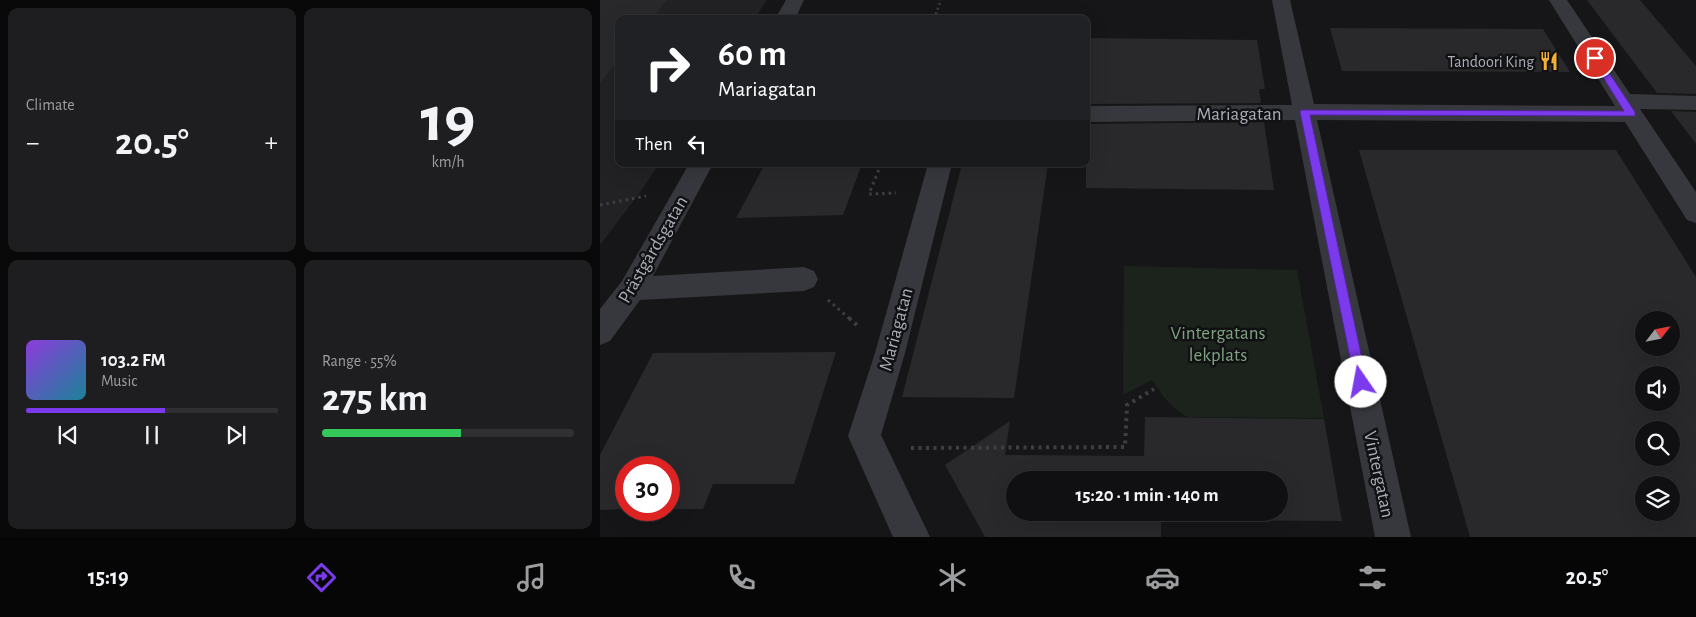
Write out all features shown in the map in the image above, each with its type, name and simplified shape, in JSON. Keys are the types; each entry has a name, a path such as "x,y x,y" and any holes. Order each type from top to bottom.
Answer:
{"street":[{"path":"786,15 795,0"},
{"name":"Vintergatan","path":"1281,0 1393,537"},
{"path":"1558,0 1696,213"},
{"name":"Mariagatan","path":"1090,114 1627,108 1696,103"},
{"name":"Prästgårdsgatan","path":"600,332 632,289 698,167"},
{"name":"Mariagatan","path":"868,442 939,167"},
{"path":"632,289 804,279"},
{"path":"868,442 912,537"}],"path":[{"path":"935,15 941,0"},
{"path":"880,167 869,194 932,192"},
{"path":"804,279 890,353"},
{"path":"868,442 1125,447 1127,405 1154,390"}],"shaded area":[{"path":"600,0 767,0 757,15 615,15 615,167 657,167 600,245"}],"green space":[{"name":"Vintergatans lekplats","path":"1124,266 1297,270 1324,418 1187,417 1163,396 1152,380 1123,395"}],"building":[{"path":"600,0 667,0 655,15 615,15 615,65 600,83"},
{"path":"1587,0 1640,0 1696,66 1696,94 1657,93"},
{"path":"1330,28 1543,29 1570,72 1342,71"},
{"path":"1090,38 1257,40 1265,89 1259,89 1261,103 1090,104"},
{"path":"1671,111 1696,112 1696,144"},
{"path":"1264,122 1274,190 1086,188 1086,167 1090,167 1090,124"},
{"path":"1359,150 1616,150 1696,277 1696,537 1470,537"},
{"path":"763,167 861,167 843,215 736,218"},
{"path":"961,167 1048,167 1014,398 902,397"},
{"path":"836,352 794,484 713,484 703,509 680,509 680,456 615,456 615,509 600,510 600,455 653,353"},
{"path":"1145,417 1324,419 1342,521 1288,521 1288,471 1006,471 1006,521 1161,521 1161,537 985,537 945,465 1010,421 1005,455 1144,456"}],"place":[{"name":"Tandoori King","path":"1549,61"}],"route":[{"path":"1361,382 1304,112 1631,114 1595,58"}]}
